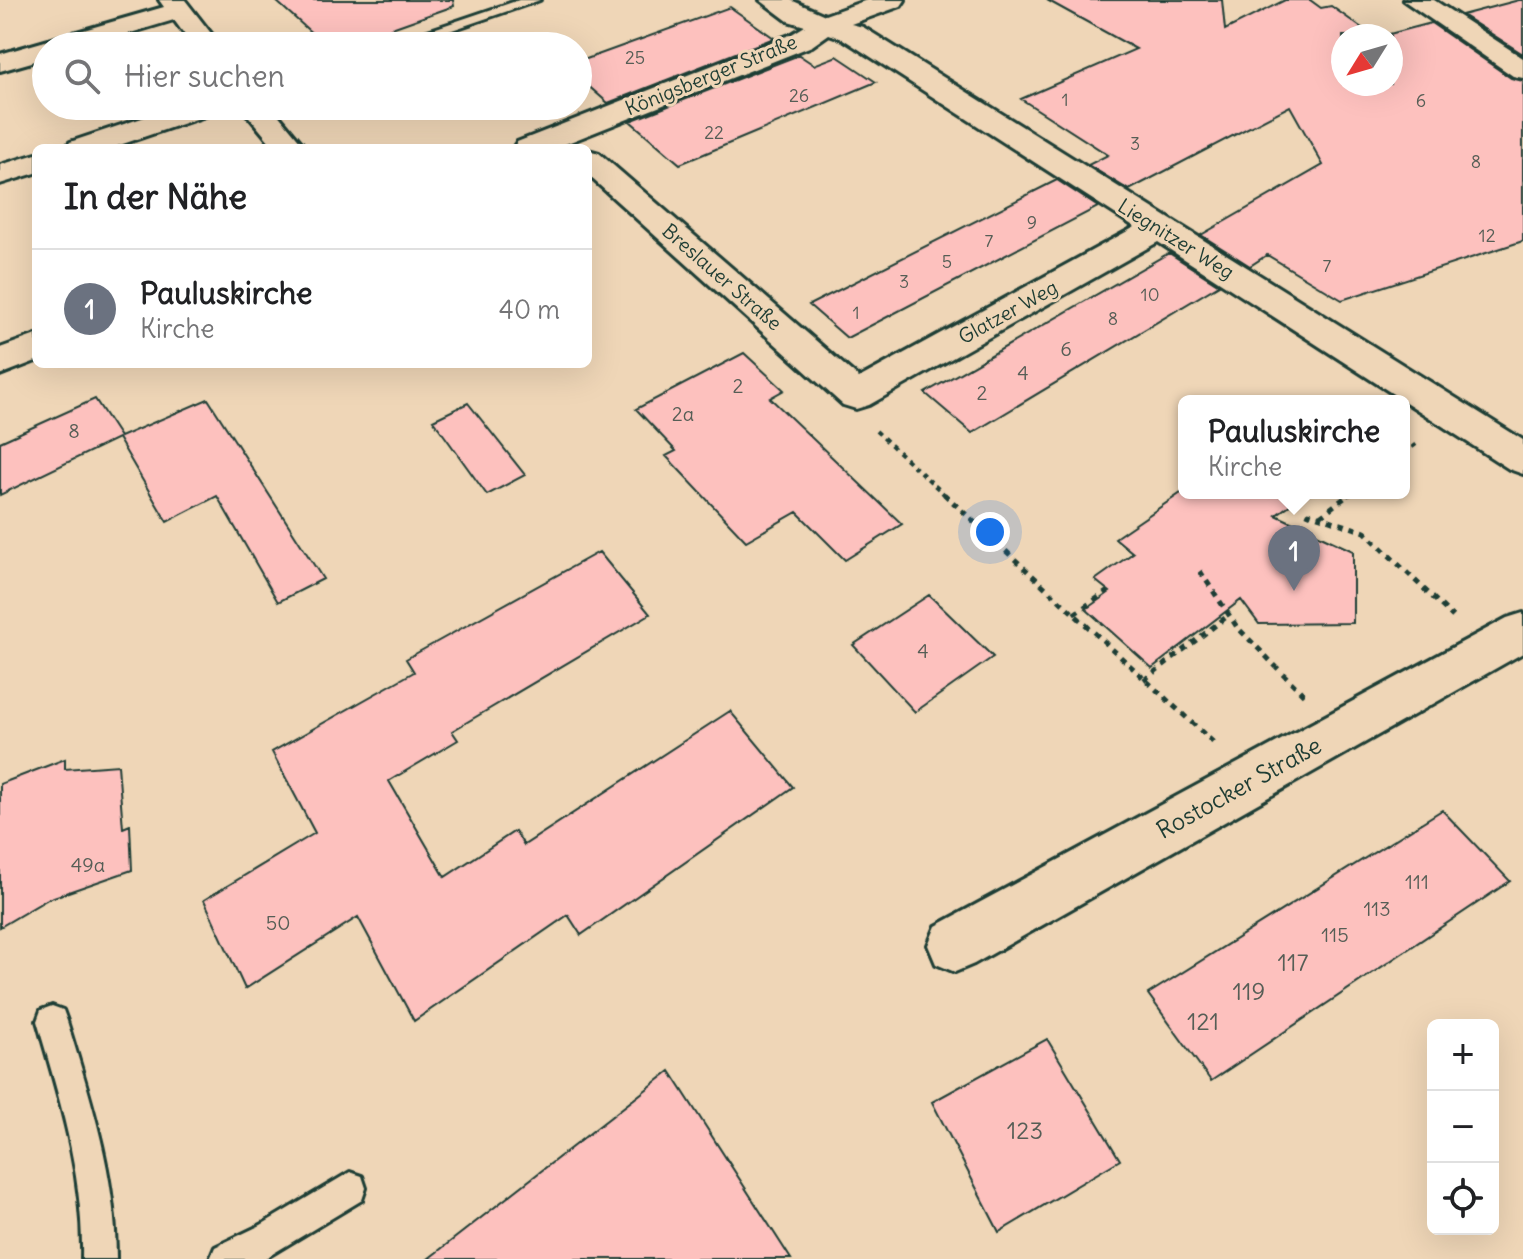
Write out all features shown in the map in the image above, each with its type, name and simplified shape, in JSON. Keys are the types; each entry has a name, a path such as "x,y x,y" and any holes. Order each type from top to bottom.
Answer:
{"street":[{"name":"Liegnitzer Weg","path":"773,0 797,15 853,33 1523,459"},
{"name":"Königsberger Straße","path":"568,142 802,40 826,24 892,0"},
{"path":"1416,0 1523,70"},
{"path":"98,32 176,5 196,32"},
{"path":"0,63 32,53"},
{"path":"93,144 165,120"},
{"path":"267,120 288,144"},
{"name":"Breslauer Straße","path":"592,163 856,396"},
{"path":"0,175 32,164"},
{"name":"Glatzer Weg","path":"856,396 1159,228"},
{"path":"0,362 32,349"},
{"name":"Rostocker Straße","path":"955,945 1506,641"}],"lane":[{"path":"434,32 533,0"},
{"path":"52,1021 92,1155 101,1225 99,1259"},
{"path":"227,1259 273,1237 350,1188"}],"path":[{"path":"856,396 855,412 1255,779"},
{"path":"1319,517 1343,499"},
{"path":"1303,527 1309,513 1365,532 1506,641"},
{"path":"1200,571 1229,615 1340,732"},
{"path":"1074,614 1108,591"},
{"path":"1144,680 1229,615"}],"building":[{"path":"275,0 453,0 454,6 381,32 310,32"},
{"path":"1047,0 1222,0 1225,30 1285,0 1310,0 1321,8 1331,6 1356,24 1331,24 1331,96 1403,96 1403,30 1431,23 1511,78 1523,81 1523,241 1342,300 1267,255 1250,266 1201,235 1323,165 1290,106 1129,190 1088,165 1108,155 1021,99 1136,49"},
{"path":"1523,0 1523,54 1462,15"},
{"path":"730,7 774,38 608,103 592,89 592,57"},
{"path":"799,55 814,65 837,56 876,82 680,164 630,121"},
{"path":"1057,180 1098,207 847,338 809,305"},
{"path":"1169,253 1219,285 972,433 925,393"},
{"path":"744,353 784,390 770,398 902,524 845,560 797,512 746,541 666,456 676,451 636,409"},
{"path":"95,399 120,437 208,399 323,579 278,602 217,496 167,522 118,438 0,495 0,442"},
{"path":"468,403 525,475 487,495 433,420"},
{"path":"1178,495 1178,499 1298,499 1276,515 1353,551 1353,623 1259,624 1241,600 1152,668 1086,609 1110,592 1095,580 1133,553 1115,538"},
{"path":"599,552 650,614 452,731 458,740 389,781 445,877 515,831 524,845 730,711 793,787 581,935 568,915 414,1021 358,917 245,989 204,900 315,833 272,752 414,672 406,659"},
{"path":"929,595 993,657 915,712 853,645"},
{"path":"65,759 65,769 118,765 123,828 130,825 132,870 48,899 0,927 0,784"},
{"path":"1442,810 1510,881 1211,1081 1148,994"},
{"path":"1047,1039 1120,1160 999,1232 932,1102"},
{"path":"670,1071 791,1259 428,1259"}],"place":[{"name":"Pauluskirche","path":"1294,591"}]}
